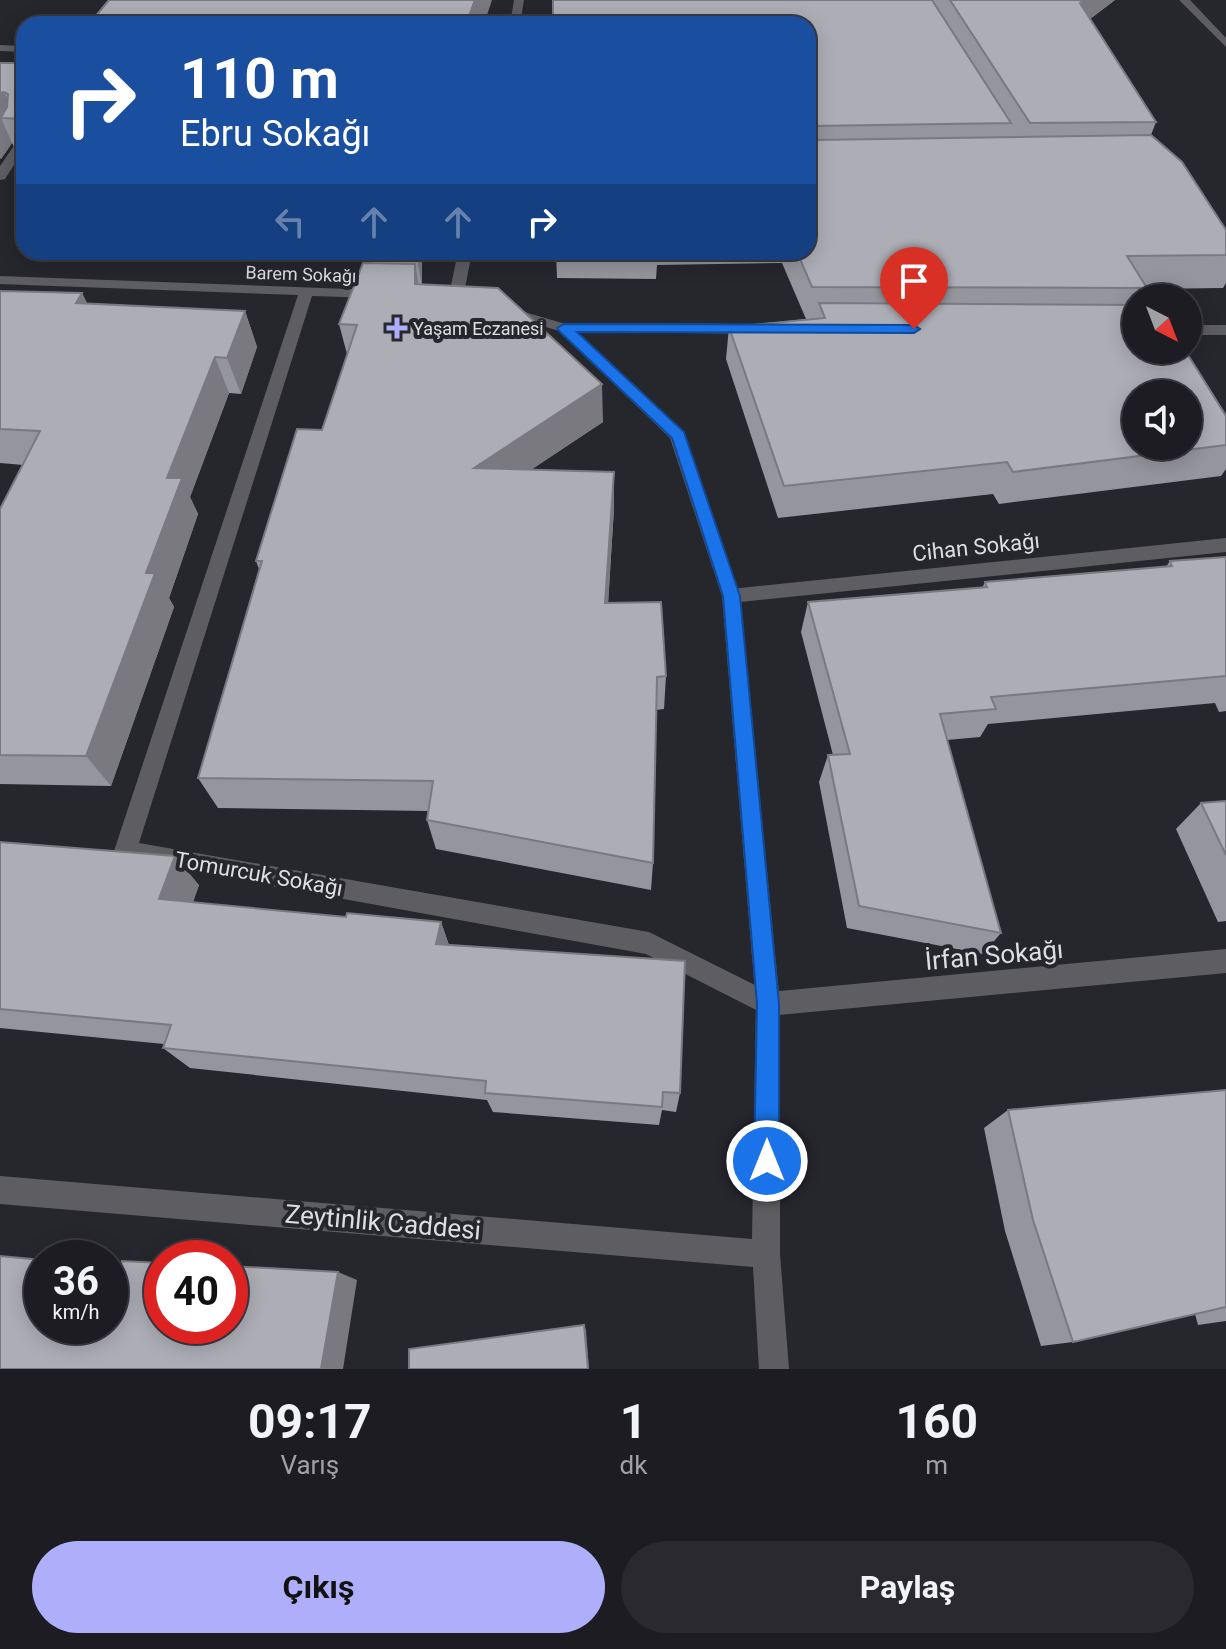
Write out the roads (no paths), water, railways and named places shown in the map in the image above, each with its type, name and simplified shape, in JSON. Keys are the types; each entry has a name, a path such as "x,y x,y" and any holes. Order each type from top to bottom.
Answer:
{"street":[{"path":"1184,0 1226,44"},
{"path":"0,176 16,152"},
{"path":"462,260 449,294 564,328 771,329"},
{"name":"Barem Sokağı","path":"0,280 396,294"},
{"name":"Tomurcuk Sokağı","path":"306,293 125,851 649,943 768,1004"},
{"path":"564,328 678,436 731,596 768,1004 766,1254 774,1369"},
{"path":"1202,330 1226,330"},
{"name":"Cihan Sokağı","path":"731,596 1226,545"},
{"name":"İrfan Sokağı","path":"768,1004 1226,961"},
{"name":"Zeytinlik Caddesi","path":"0,1190 766,1254"}],"place":[{"name":"Yaşam Eczanesi","path":"397,328"}]}
